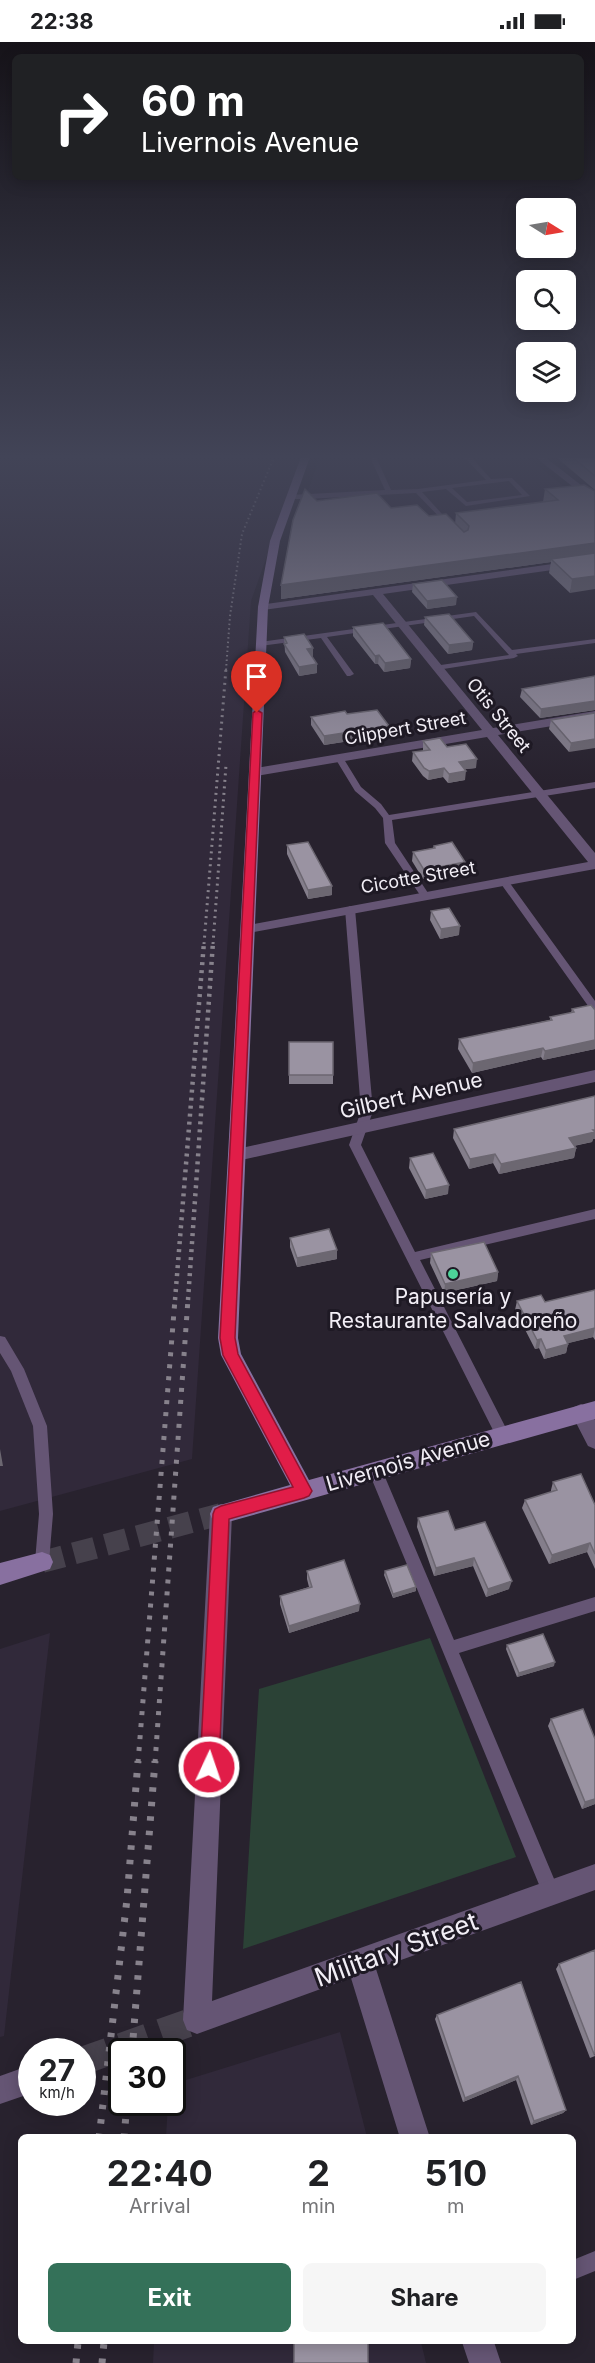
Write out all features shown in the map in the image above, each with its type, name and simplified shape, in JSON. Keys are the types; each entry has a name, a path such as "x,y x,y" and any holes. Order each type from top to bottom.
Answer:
{"street":[{"path":"271,565 263,607 260,644 256,772 228,1338 231,1355 304,1491"},
{"path":"263,607 563,565"},
{"name":"Otis Street","path":"375,591 595,863"},
{"name":"Clippert Street","path":"256,772 595,715"},
{"name":"Cicotte Street","path":"248,929 595,863"},
{"name":"Gilbert Avenue","path":"237,1155 595,1076"},
{"path":"588,1411 595,1440"},
{"name":"Livernois Avenue","path":"197,2020 221,1514 588,1411"},
{"path":"0,1574 42,1562"},
{"name":"Military Street","path":"197,2020 595,1877"},
{"path":"360,1962 414,2134"},
{"path":"0,2090 18,2084"},
{"path":"479,2344 485,2363"}],"lane":[{"path":"260,644 476,614 514,656 437,668"},
{"path":"323,636 350,674"},
{"path":"511,652 595,641"},
{"path":"339,758 358,789 378,806 387,818 390,843 425,896"},
{"path":"387,818 595,785"},
{"path":"504,881 595,1008"},
{"path":"350,909 367,1111 355,1146 502,1434"},
{"path":"412,1257 595,1214"},
{"path":"0,1341 16,1369 40,1426 46,1514 42,1562"},
{"path":"375,1470 551,1893"},
{"path":"449,1649 595,1604"},
{"path":"576,2269 595,2261"}],"shaded area":[{"path":"0,565 264,565 251,601 192,1459 0,1511"},
{"path":"288,565 527,565 282,599"},
{"path":"50,1633 4,2036 0,2037 0,1649"},
{"path":"340,2032 366,2134 166,2134 167,2116 186,2116 186,2080"},
{"path":"154,2344 421,2344 426,2363 153,2363"}],"green space":[{"path":"430,1638 516,1857 243,1949 259,1689"}],"building":[{"path":"285,565 428,565 281,585"},
{"path":"558,565 595,565 595,576 572,579"},
{"path":"442,580 457,597 427,601 413,584"},
{"path":"449,614 473,642 449,645 425,617"},
{"path":"383,623 411,659 385,663 379,655 375,656 353,627"},
{"path":"304,634 313,648 307,649 317,664 299,667 284,644 287,643 284,637"},
{"path":"595,676 595,701 541,709 522,689"},
{"path":"377,710 389,726 324,736 311,717 345,711 347,714"},
{"path":"595,713 595,739 571,743 551,720"},
{"path":"440,738 447,747 466,744 477,759 459,762 466,771 449,774 444,768 429,771 424,768 413,752 430,750 423,741"},
{"path":"308,842 332,886 308,890 287,845"},
{"path":"452,842 465,862 424,870 413,852 435,848 434,846"},
{"path":"449,908 460,926 441,929 431,911"},
{"path":"591,1005 595,1010 595,1040 473,1063 459,1039 552,1020 550,1017 574,1012 572,1009"},
{"path":"289,1042 333,1042 333,1075 289,1075"},
{"path":"595,1096 595,1130 593,1130 595,1132 569,1138 576,1148 501,1164 495,1154 470,1159 454,1129"},
{"path":"433,1153 449,1185 426,1190 410,1158"},
{"path":"329,1229 337,1250 297,1258 290,1238"},
{"path":"484,1242 498,1272 445,1284 431,1253"},
{"path":"595,1290 595,1328 564,1336 568,1344 546,1350 541,1339 537,1340 517,1301 541,1295 545,1302"},
{"path":"581,1474 595,1505 595,1554 590,1543 552,1555 525,1500 557,1490 553,1482"},
{"path":"448,1511 455,1530 485,1522 512,1581 488,1589 474,1558 436,1568 418,1518"},
{"path":"344,1560 360,1604 289,1626 280,1596 312,1587 307,1571"},
{"path":"407,1565 416,1587 393,1594 385,1571"},
{"path":"543,1634 555,1662 519,1673 507,1645"},
{"path":"583,1709 595,1739 595,1799 585,1802 551,1719"},
{"path":"595,1950 595,2053 594,2054 559,1964"},
{"path":"521,1982 566,2110 534,2121 518,2076 465,2098 437,2015"},
{"path":"294,2344 368,2344 368,2363 294,2363"}],"tunnel":[{"path":"42,1562 221,1514"},
{"path":"96,2056 197,2020"}],"railway":[{"path":"226,670 230,616 237,565"},
{"path":"204,944 226,668"},
{"path":"213,944 226,765"},
{"path":"175,1300 204,942"},
{"path":"188,1300 213,942"},
{"path":"138,1763 175,1299"},
{"path":"155,1763 188,1299"},
{"path":"99,2134 127,1899 138,1761"},
{"path":"133,2038 155,1761"},
{"path":"124,2134 126,2116"},
{"path":"76,2363 78,2344"},
{"path":"102,2363 104,2344"}],"place":[{"name":"Papusería y Restaurante Salvadoreño","path":"453,1274"}],"route":[{"path":"209,1767 221,1514 304,1491 231,1355 228,1338 254,817 257,713"}]}
